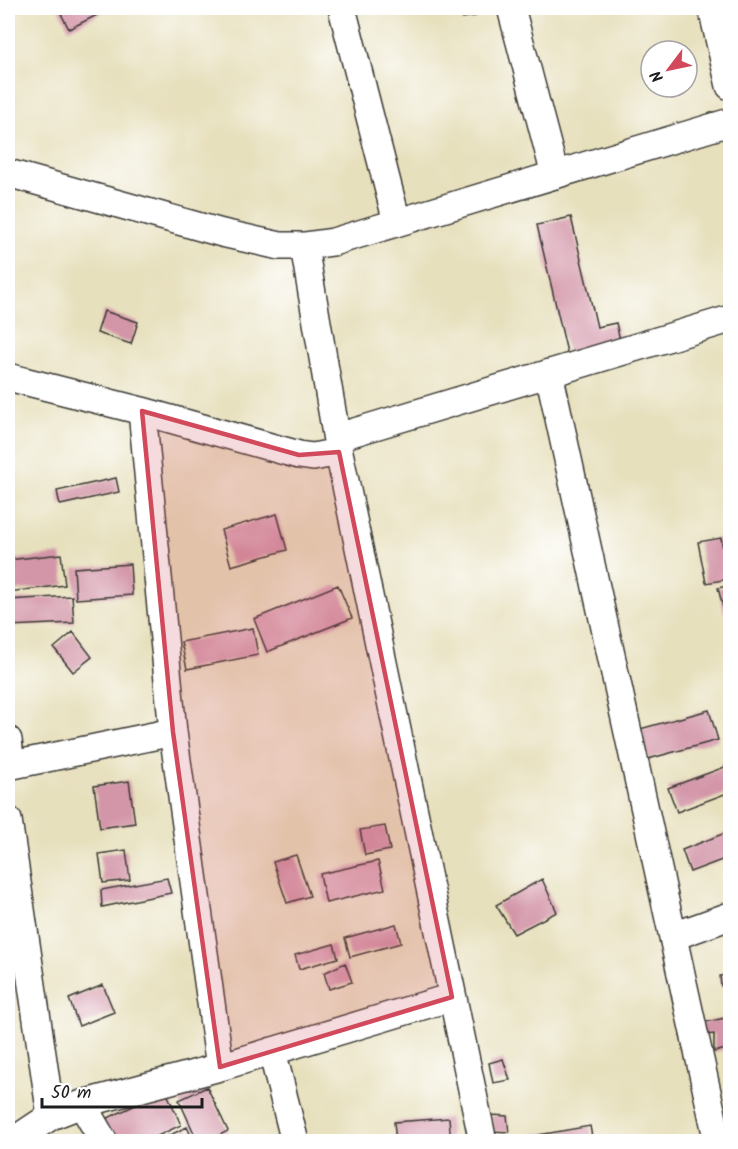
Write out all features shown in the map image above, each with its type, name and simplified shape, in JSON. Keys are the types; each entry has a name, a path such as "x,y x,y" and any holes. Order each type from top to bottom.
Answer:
{"street":[{"path":"342,8 397,222"},
{"path":"511,8 555,175"},
{"path":"712,8 730,86"},
{"path":"8,173 222,233 280,246 304,246 333,242 730,122"},
{"path":"304,246 339,445 483,1142"},
{"path":"8,377 142,411 299,455 320,456 339,445 549,373 730,318"},
{"path":"549,373 674,936 721,1124"},
{"path":"142,411 173,732 220,1067"},
{"path":"8,757 173,732"},
{"path":"8,820 51,1116"},
{"path":"674,936 730,916"},
{"path":"12,1142 51,1116 82,1104 220,1067 452,997"},
{"path":"272,1051 295,1142"},
{"path":"82,1104 104,1142"}],"highlighted area":[{"path":"142,411 299,455 339,452 452,997 220,1067 173,732"}],"building":[{"path":"58,8 111,8 69,29"},
{"path":"461,8 475,8 476,16 462,18"},
{"path":"571,217 597,327 616,323 622,349 569,361 537,225"},
{"path":"104,311 138,322 131,344 97,333"},
{"path":"116,478 119,492 60,505 57,491"},
{"path":"277,514 287,550 231,566 221,530"},
{"path":"721,538 729,579 706,583 698,542"},
{"path":"61,554 65,585 8,592 8,560"},
{"path":"130,564 132,595 76,599 74,568"},
{"path":"338,585 352,618 267,652 254,619"},
{"path":"730,585 730,614 725,615 718,588"},
{"path":"72,596 74,623 8,626 8,600"},
{"path":"253,628 258,655 187,669 181,642"},
{"path":"73,632 92,657 73,672 54,648"},
{"path":"709,710 718,740 648,759 640,729"},
{"path":"730,765 730,792 677,812 668,788"},
{"path":"129,781 135,823 100,828 94,786"},
{"path":"385,826 390,850 365,855 360,830"},
{"path":"730,831 730,857 690,872 682,850"},
{"path":"126,850 130,880 103,883 99,854"},
{"path":"296,855 310,896 287,903 273,862"},
{"path":"378,861 385,889 326,903 320,874"},
{"path":"167,878 171,893 102,907 101,890"},
{"path":"542,879 557,912 514,934 496,905"},
{"path":"396,924 401,943 350,957 345,938"},
{"path":"334,944 338,958 299,969 295,955"},
{"path":"345,963 352,982 329,989 324,973"},
{"path":"730,974 730,985 721,986 720,976"},
{"path":"103,985 114,1012 79,1026 69,999"},
{"path":"730,1017 730,1048 714,1052 714,1034 698,1036 696,1024"},
{"path":"503,1059 510,1080 493,1083 489,1063"},
{"path":"207,1087 228,1131 205,1142 198,1142 179,1100"},
{"path":"166,1091 181,1125 145,1142 108,1142 99,1122"},
{"path":"491,1115 507,1116 509,1132 492,1131"},
{"path":"449,1118 451,1142 396,1142 394,1122"},
{"path":"590,1126 593,1142 510,1142 510,1140"},
{"path":"187,1127 194,1142 155,1142"}]}
